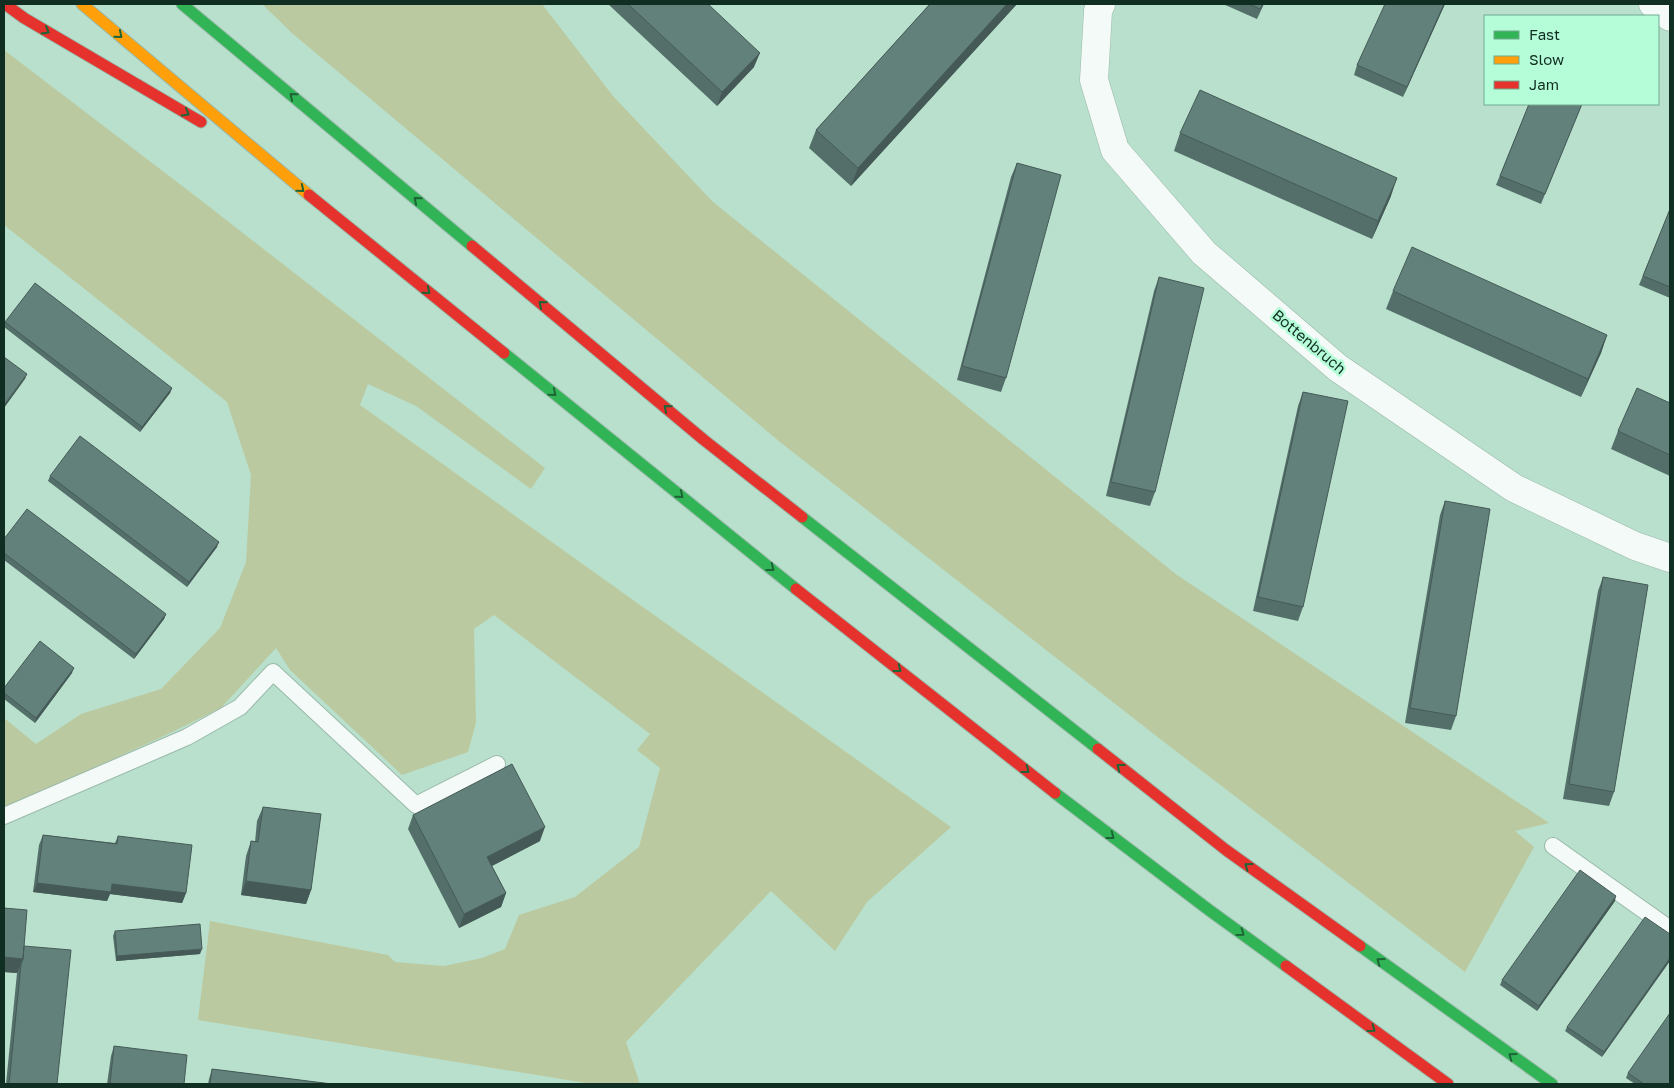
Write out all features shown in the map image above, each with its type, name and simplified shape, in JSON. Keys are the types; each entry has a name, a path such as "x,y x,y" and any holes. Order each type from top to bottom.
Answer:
{"highway":[{"path":"6,4 24,18 263,158"},
{"path":"82,4 263,158 732,538 1072,806 1208,910 1448,1084"},
{"path":"182,4 720,452 1226,850 1552,1084"},
{"path":"188,4 208,26"}],"street":[{"name":"Bottenbruch","path":"1101,4 1098,11 1094,80 1115,150 1204,253 1338,368 1514,488 1635,546 1670,558"},
{"path":"1654,4 1670,17"}],"lane":[{"path":"4,816 187,736 240,707 273,672 416,805 497,764"},
{"path":"1553,846 1670,929"}],"green space":[{"path":"262,4 542,4 613,96 713,202 1177,575 1549,823 1515,831 1534,847 1465,972 1164,742 780,442 293,34"},
{"path":"4,50 545,468 531,489 416,406 368,384 360,405 951,827 867,902 835,951 771,891 626,1042 640,1084 592,1084 198,1020 210,921 388,955 395,962 444,966 482,958 505,949 519,915 575,897 639,847 660,768 637,750 650,734 494,615 474,629 476,723 468,752 402,775 290,670 276,648 221,708 4,809 4,718 36,744 81,714 161,689 220,628 246,562 251,475 227,402 4,225"}],"building":[{"path":"628,4 708,4 760,53 722,92"},
{"path":"930,4 1007,4 858,168 816,130"},
{"path":"1249,4 1263,4 1260,9"},
{"path":"1385,4 1444,4 1407,87 1357,65"},
{"path":"1200,90 1397,178 1378,221 1180,133"},
{"path":"1529,105 1582,105 1545,194 1500,176"},
{"path":"1017,163 1061,175 1006,378 962,366"},
{"path":"1670,209 1670,287 1643,276"},
{"path":"1412,247 1607,335 1588,379 1393,291"},
{"path":"1159,277 1204,288 1155,492 1111,482"},
{"path":"35,283 172,388 142,427 5,322"},
{"path":"4,357 27,374 4,405"},
{"path":"1637,388 1670,403 1670,455 1618,431"},
{"path":"1303,392 1348,401 1303,607 1258,597"},
{"path":"80,436 219,542 189,582 50,476"},
{"path":"1445,501 1490,509 1456,716 1410,708"},
{"path":"27,509 166,614 136,654 4,553 4,539"},
{"path":"1603,577 1648,585 1614,792 1569,784"},
{"path":"40,641 74,668 36,718 4,693 4,688"},
{"path":"512,764 545,827 487,857 506,893 464,914 413,815"},
{"path":"263,807 321,814 311,890 246,881 251,841 258,842"},
{"path":"43,835 117,844 118,836 192,845 186,893 112,884 111,892 37,883"},
{"path":"1580,870 1616,896 1539,1006 1502,980"},
{"path":"4,908 27,910 23,959 4,957"},
{"path":"1645,917 1670,934 1670,958 1604,1052 1567,1027"},
{"path":"200,924 202,949 117,956 115,931"},
{"path":"24,946 71,950 57,1084 9,1084"},
{"path":"1670,1013 1670,1084 1644,1084 1628,1073"},
{"path":"114,1046 187,1055 184,1084 110,1084"},
{"path":"212,1069 332,1084 210,1084"}],"traffic: fast":[{"path":"182,4 472,246"},
{"path":"504,353 796,589"},
{"path":"802,517 1098,749"},
{"path":"1055,793 1286,966"},
{"path":"1360,946 1552,1084"}],"traffic: slow":[{"path":"82,4 309,195"}],"traffic: jam":[{"path":"5,4 24,18 201,122"},
{"path":"309,195 504,353"},
{"path":"472,246 704,440 802,517"},
{"path":"796,589 1055,793"},
{"path":"1098,749 1226,850 1360,946"},
{"path":"1286,966 1448,1084"}]}
